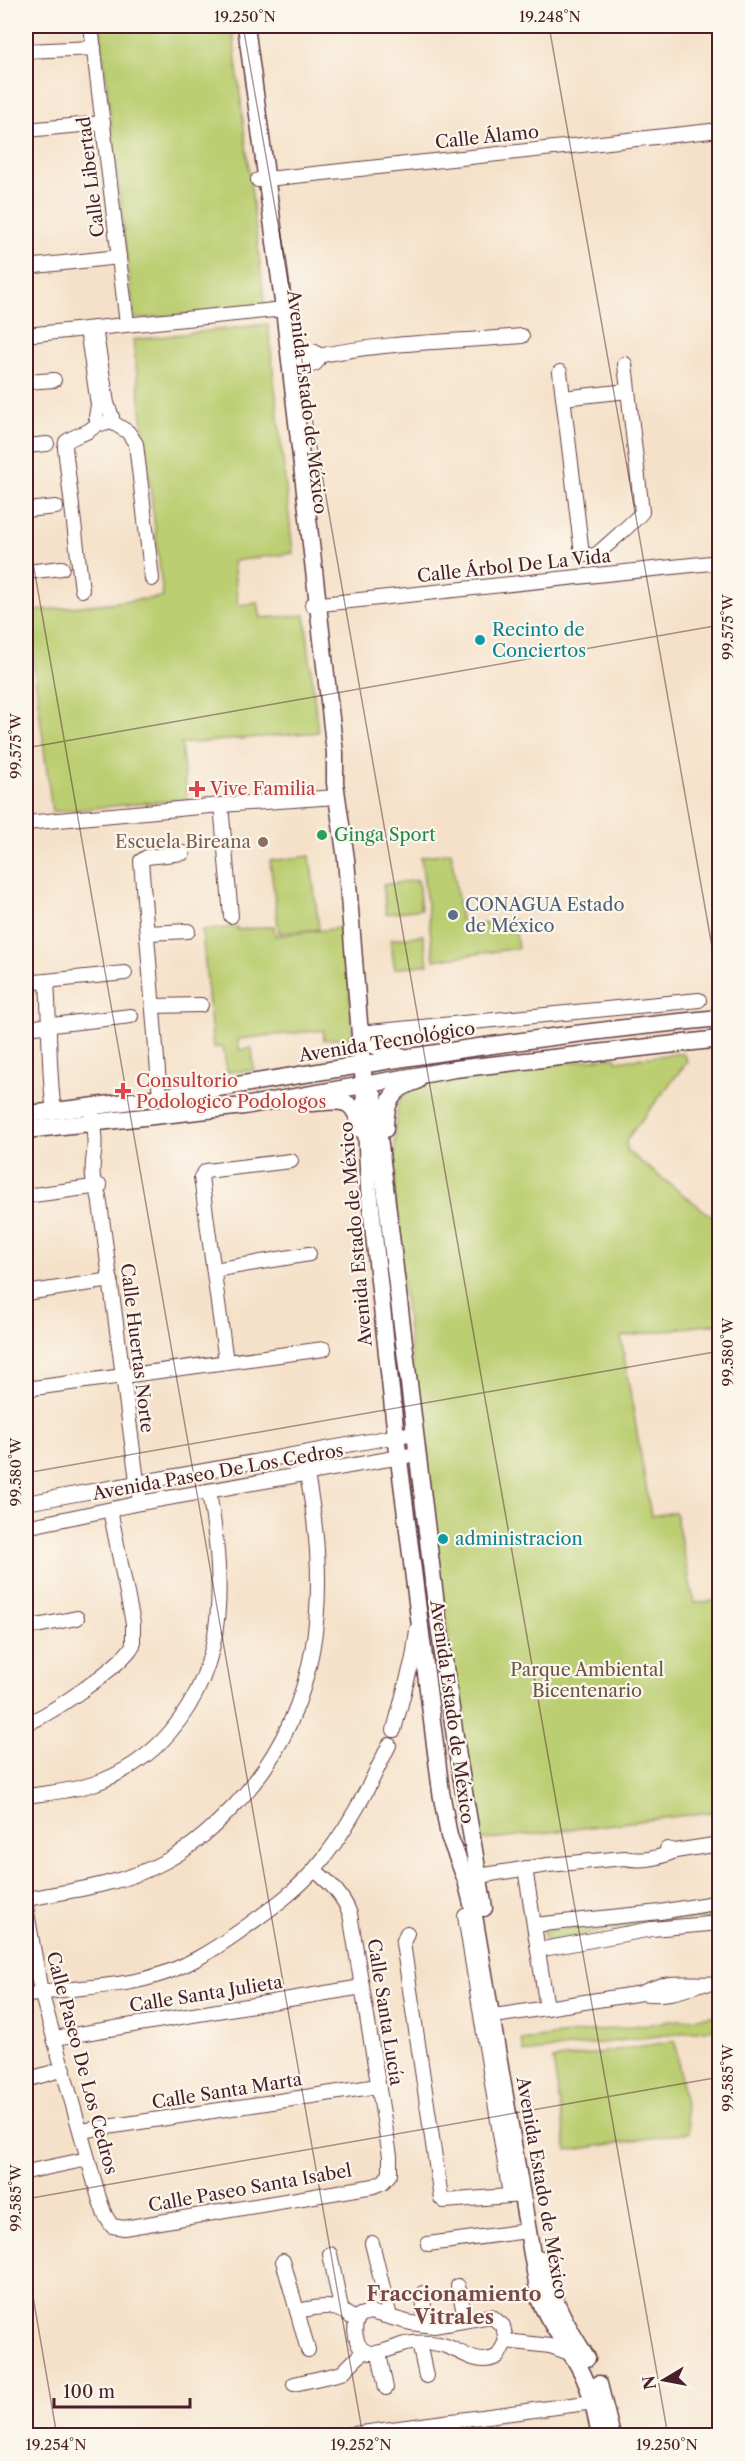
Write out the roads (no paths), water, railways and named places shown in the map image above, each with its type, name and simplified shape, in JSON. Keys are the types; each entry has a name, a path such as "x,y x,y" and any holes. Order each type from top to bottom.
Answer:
{"main road":[{"name":"Avenida Estado de México","path":"239,26 280,310 315,605 336,753 336,790 346,859 355,974 368,1084 385,1181 414,1433 458,1758 546,2277 559,2310 596,2377 606,2406 612,2436"},
{"name":"Avenida Estado de México","path":"246,26 262,180"},
{"name":"Avenida Estado de México","path":"280,310 304,358 315,605"},
{"name":"Avenida Tecnológico","path":"26,1130 160,1097 403,1058 602,1031 720,1018"},
{"path":"364,1035 403,1058"},
{"name":"Avenida Tecnológico","path":"26,1114 54,1111 92,1114 244,1106 455,1069 720,1039"},
{"path":"385,1181 385,1121 395,1092 408,1084 455,1069"},
{"name":"Avenida Estado de México","path":"368,1084 369,1189 398,1457 441,1792 449,1836 466,1880 472,1904 516,2195 527,2231 540,2301 556,2332 572,2354 585,2378 594,2402 600,2436"},
{"path":"244,1106 270,1107 339,1101 349,1104 359,1119 369,1189"},
{"path":"406,1519 416,1522 426,1521"},
{"path":"409,1540 422,1538 429,1542"}],"street":[{"name":"Calle Libertad","path":"91,26 127,324"},
{"path":"26,51 94,48"},
{"path":"26,130 103,123"},
{"name":"Calle Álamo","path":"262,180 720,130"},
{"path":"26,267 119,257"},
{"path":"26,335 280,310"},
{"path":"81,590 66,442 90,432 111,414 91,328"},
{"path":"304,358 371,346 522,336"},
{"path":"560,372 582,553 584,556 594,556 642,512 625,364"},
{"path":"26,382 54,380"},
{"path":"563,398 628,391"},
{"path":"104,422 128,432 136,444 152,579"},
{"path":"26,446 47,444"},
{"path":"26,510 56,507"},
{"path":"594,556 595,575"},
{"name":"Calle Árbol De La Vida","path":"315,605 720,562"},
{"path":"26,572 62,568"},
{"path":"26,823 220,805 336,790"},
{"path":"220,805 231,916"},
{"path":"160,1097 141,861 148,856 183,853"},
{"path":"148,933 188,931"},
{"path":"26,983 125,973"},
{"path":"47,981 50,1026 49,1067 54,1111"},
{"path":"364,1035 699,1000"},
{"path":"153,1006 201,1005"},
{"path":"26,1028 131,1016"},
{"name":"Calle Huertas Norte","path":"92,1114 98,1190 140,1503"},
{"path":"226,1362 202,1175 206,1171 291,1161"},
{"path":"26,1196 98,1190"},
{"path":"214,1270 309,1254"},
{"path":"26,1293 111,1280"},
{"path":"26,1389 324,1349"},
{"name":"Avenida Paseo De Los Cedros","path":"26,1503 414,1433"},
{"name":"Avenida Paseo De Los Cedros","path":"26,1527 140,1503 417,1454"},
{"path":"26,1899 105,1883 137,1874 165,1862 215,1826 268,1764 292,1720 309,1671 316,1637 320,1590 313,1506 307,1475"},
{"path":"26,1796 93,1784 136,1763 160,1743 194,1700 210,1660 218,1611 219,1570 209,1492"},
{"path":"26,1724 55,1710 121,1658 133,1645 133,1623 110,1510"},
{"path":"394,1730 413,1658 418,1617"},
{"path":"26,1628 77,1618"},
{"path":"26,1996 41,1992 130,1983 172,1970 220,1946 266,1912 314,1870 355,1812 389,1745"},
{"path":"478,1876 525,1868 625,1858 647,1859 665,1856 675,1851 720,1845"},
{"path":"525,1868 547,2004"},
{"name":"Calle Santa Lucía","path":"314,1870 334,1887 347,1906 353,1925 390,2156 390,2174"},
{"path":"534,1925 649,1913 720,1902"},
{"name":"Calle Paseo De Los Cedros","path":"26,1906 41,1992 88,2159 105,2215 112,2226"},
{"path":"407,1934 403,1943 441,2198 444,2201 516,2195 465,1916"},
{"path":"538,1950 652,1929 720,1923"},
{"path":"501,2011 642,1993 657,1995 697,1985 720,1983"},
{"name":"Calle Santa Julieta","path":"55,2038 362,1987"},
{"path":"26,2080 64,2069"},
{"name":"Calle Santa Marta","path":"81,2131 378,2086"},
{"path":"26,2172 88,2159"},
{"name":"Calle Paseo Santa Isabel","path":"112,2226 124,2228 354,2189 383,2182 390,2174"},
{"path":"428,2244 527,2231"},
{"path":"372,2243 390,2317"},
{"path":"330,2254 341,2308 356,2321"},
{"path":"283,2261 308,2350"},
{"path":"458,2286 466,2320"},
{"path":"423,2293 425,2325"},
{"path":"297,2311 322,2307 341,2308"},
{"path":"370,2312 390,2317 425,2325 443,2325 484,2316 495,2318 503,2326 506,2341 498,2356 486,2361 478,2361 443,2345 419,2343 405,2344 379,2354 364,2351 356,2337 356,2321 360,2316 370,2312"},
{"path":"543,2345 556,2332"},
{"path":"506,2341 543,2345 572,2354"},
{"path":"419,2343 426,2376"},
{"path":"294,2384 342,2373 364,2351"},
{"path":"379,2354 386,2388"},
{"path":"339,2436 594,2402"}],"place":[{"name":"Recinto de Conciertos","path":"480,640"},
{"name":"Vive Familia","path":"197,789"},
{"name":"Ginga Sport","path":"322,835"},
{"name":"Escuela Bireana","path":"263,842"},
{"name":"CONAGUA Estado de México","path":"453,915"},
{"name":"Consultorio Podologico Podologos","path":"123,1091"},
{"name":"administracion","path":"443,1539"}],"district":[{"name":"Fraccionamiento Vitrales","path":"454,2306"}],"park label":[{"name":"Parque Ambiental Bicentenario","path":"587,1680"}]}
